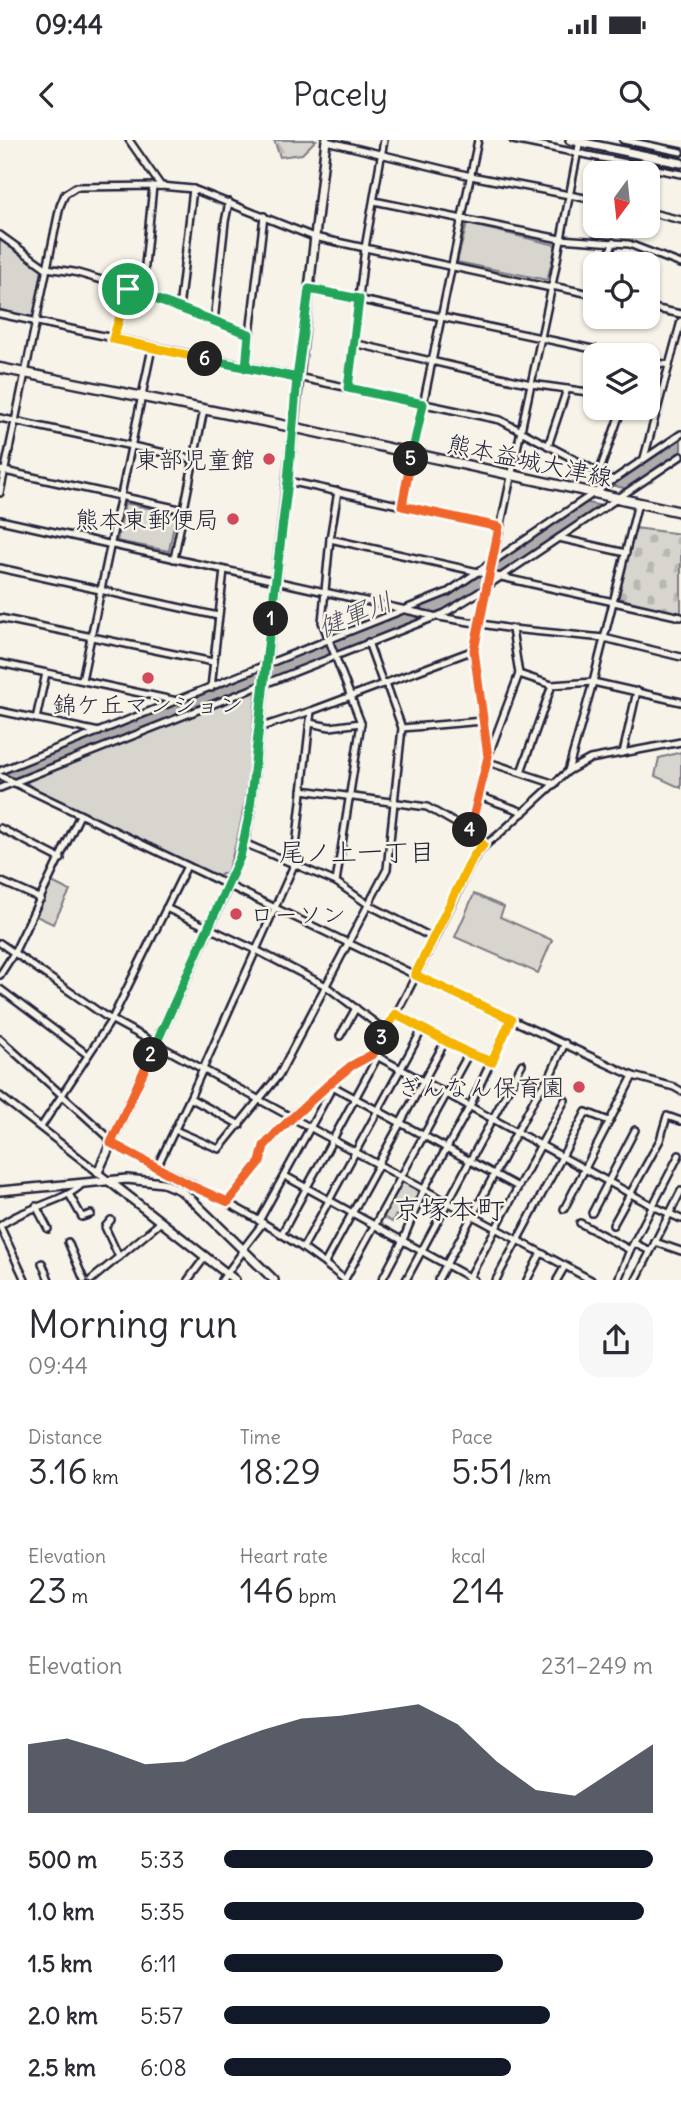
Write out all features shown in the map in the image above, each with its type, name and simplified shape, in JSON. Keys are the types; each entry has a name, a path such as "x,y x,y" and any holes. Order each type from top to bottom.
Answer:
{"main road":[{"name":"熊本益城大津線","path":"0,368 292,427 681,512"}],"street":[{"path":"129,140 162,186"},
{"path":"98,1172 228,885 244,843 326,140 471,176 583,197"},
{"path":"348,388 365,248 384,140"},
{"path":"402,506 478,140"},
{"path":"513,140 681,174"},
{"path":"570,140 681,163"},
{"path":"623,140 681,152"},
{"path":"0,774 407,610 449,592 485,572 491,563 531,384 580,141"},
{"path":"0,493 2,470 15,421 60,206 65,194 70,190 84,186 162,186 193,189 314,237 583,293"},
{"path":"142,295 153,186"},
{"path":"179,309 193,189"},
{"path":"374,201 560,239 629,244 681,264"},
{"path":"214,322 229,202"},
{"path":"660,215 681,220"},
{"path":"246,368 264,216"},
{"path":"0,235 46,268 92,276 249,334"},
{"path":"610,252 613,242"},
{"path":"113,339 128,289"},
{"path":"309,289 583,347"},
{"path":"660,310 681,314"},
{"path":"0,314 500,420 613,480"},
{"path":"660,398 681,321"},
{"path":"353,343 531,384 583,391"},
{"path":"82,680 152,348"},
{"path":"660,363 669,365"},
{"path":"548,446 567,389"},
{"path":"174,559 204,409"},
{"path":"0,418 193,459"},
{"path":"599,473 618,420"},
{"path":"644,458 654,420"},
{"path":"491,563 681,434"},
{"path":"0,788 445,613 681,456"},
{"path":"672,462 681,464"},
{"path":"2,470 184,510"},
{"path":"288,481 499,527"},
{"path":"336,882 361,723 322,622 330,539 338,492"},
{"path":"568,771 638,503"},
{"path":"0,520 433,616 512,629 604,638 681,657"},
{"path":"559,538 626,553"},
{"path":"330,539 681,617"},
{"path":"0,568 218,616"},
{"path":"211,688 224,570"},
{"path":"485,572 487,587 474,650 488,759"},
{"path":"0,618 214,662"},
{"path":"469,831 488,759 519,674 512,629"},
{"path":"175,1130 219,1149 240,1125 279,1075 387,869 402,728 368,642"},
{"path":"259,728 474,650"},
{"path":"0,663 177,701"},
{"path":"36,719 46,673"},
{"path":"519,674 552,685 593,682 681,702"},
{"path":"521,772 552,685"},
{"path":"623,753 637,691"},
{"path":"0,711 99,732"},
{"path":"157,1167 294,865 311,711"},
{"path":"402,728 483,721"},
{"path":"310,723 330,727 361,723"},
{"path":"281,1234 356,1098 386,1031 473,857 483,845 523,813 568,771 590,760 681,742"},
{"path":"488,759 555,784"},
{"path":"0,774 80,816 415,975 633,1076 681,1091"},
{"path":"302,790 427,807 469,831 483,845"},
{"path":"479,796 523,813"},
{"path":"0,975 14,953 80,816"},
{"path":"0,828 61,859"},
{"path":"244,843 336,882 369,905 433,938"},
{"path":"41,1128 112,1019 187,866"},
{"path":"0,881 41,899"},
{"path":"166,908 326,986 386,1031"},
{"path":"0,943 112,1019 588,1279"},
{"path":"0,989 88,1055"},
{"path":"340,1036 356,1009"},
{"path":"395,1014 468,1053 492,1062"},
{"path":"382,1279 403,1240 424,1188 470,1106 511,1019"},
{"path":"303,1248 423,1028"},
{"path":"0,1039 107,1136 111,1143 228,1202 303,1248 345,1279 468,1053"},
{"path":"325,1263 446,1040"},
{"path":"438,1279 551,1074 565,1043"},
{"path":"375,1055 681,1219"},
{"path":"228,1202 260,1162 264,1146 291,1117 351,1066 375,1055"},
{"path":"406,1279 522,1064"},
{"path":"564,1209 633,1076"},
{"path":"331,1085 518,1187"},
{"path":"225,1276 261,1222 331,1085"},
{"path":"0,1096 206,1256 225,1276 236,1279"},
{"path":"190,1098 240,1125"},
{"path":"285,1176 470,1279 565,1100"},
{"path":"496,1279 586,1112 609,1121"},
{"path":"613,1225 660,1140 667,1116 681,1121"},
{"path":"592,1213 635,1130"},
{"path":"618,1279 630,1250 680,1155"},
{"path":"0,1191 127,1179 163,1183 180,1190 274,1279"},
{"path":"25,1279 0,1226 21,1211 69,1194 82,1184"},
{"path":"636,1279 681,1191"},
{"path":"69,1194 82,1217 91,1214"},
{"path":"36,1206 48,1229"},
{"path":"111,1220 105,1227 119,1256"},
{"path":"91,1279 161,1222"},
{"path":"580,1223 630,1250"},
{"path":"68,1241 84,1279"},
{"path":"656,1242 681,1251"},
{"path":"634,1243 650,1251"},
{"path":"527,1279 541,1253"},
{"path":"188,1279 206,1256"},
{"path":"42,1263 49,1279"},
{"path":"557,1279 565,1266"}],"green space":[{"path":"274,140 316,140 302,154 280,157"},
{"path":"467,224 556,245 547,280 457,262"},
{"path":"0,240 42,269 34,321 0,311"},
{"path":"125,503 176,514 169,551 117,541"},
{"path":"635,528 681,534 681,614 618,598"},
{"path":"252,691 256,693 240,828 227,872 218,876 30,786 26,781"},
{"path":"681,752 681,788 655,776 659,758"},
{"path":"52,882 70,891 53,924 36,916"},
{"path":"474,894 504,907 500,917 552,940 538,973 455,937"},
{"path":"402,1180 419,1189 407,1221 396,1215 392,1222 382,1216"}],"shaded area":[{"path":"681,438 681,452 627,489 612,485"},
{"path":"584,502 601,506 449,609 0,786 0,774 440,599 476,578"}],"place":[{"name":"東部児童館","path":"269,459"},
{"name":"熊本東郵便局","path":"233,519"},
{"name":"錦ケ丘マンション","path":"148,678"},
{"name":"ローソン","path":"236,914"},
{"name":"ぎんなん保育園","path":"579,1087"}],"district":[{"name":"尾ノ上一丁目","path":"357,851"},
{"name":"京塚本町","path":"449,1209"}],"route":[{"path":"128,289 113,339 246,368 297,378 309,289 359,299 348,388 423,404 402,506 499,527 474,650 488,762 469,831 483,845 473,857 415,975 511,1019 492,1062 468,1053 395,1014 373,1054 351,1066 329,1084 291,1117 264,1146 260,1162 228,1202 111,1143 228,885 244,843 288,481 297,378 246,368 249,334 128,289"}],"water label":[{"name":"健軍川","path":"355,614"}]}
